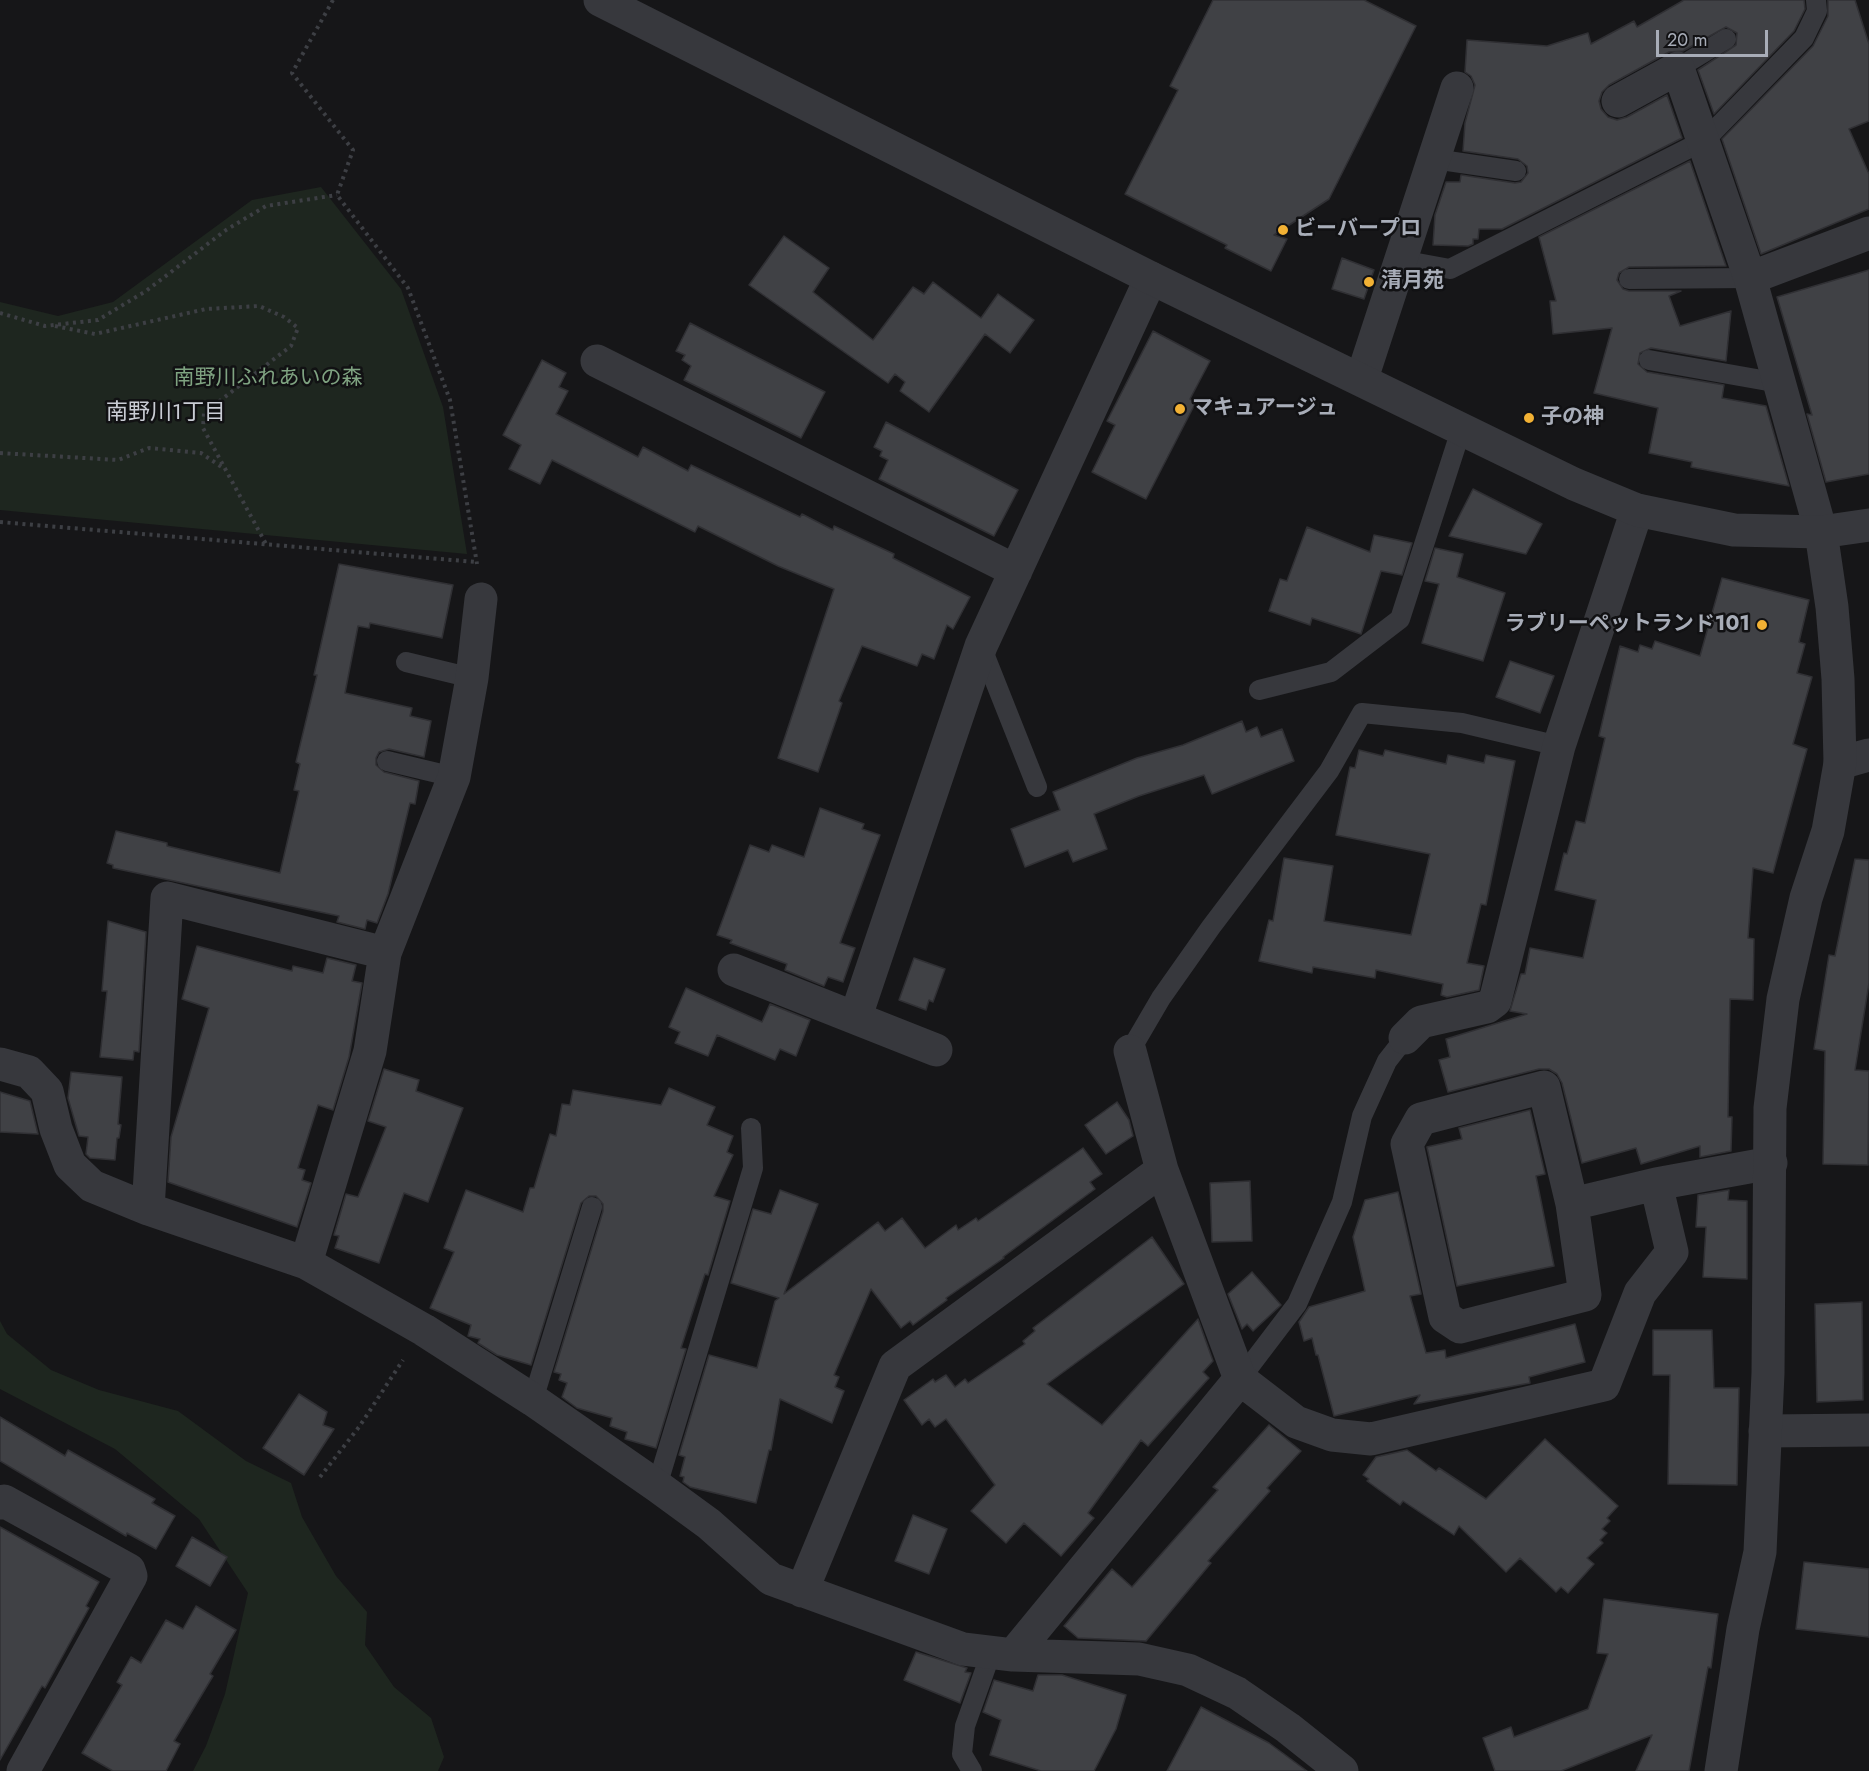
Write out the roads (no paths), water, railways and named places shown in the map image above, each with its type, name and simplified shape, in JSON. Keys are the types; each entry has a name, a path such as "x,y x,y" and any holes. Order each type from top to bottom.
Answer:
{"street":[{"path":"600,0 1151,278 1362,378 1461,430 1574,484 1637,510 1734,531 1821,532 1869,525"},
{"path":"1618,101 1678,68 1705,140 1750,278 1821,532 1832,607 1837,669 1854,759 1806,898 1783,999 1770,1108 1771,1163 1765,1431 1760,1552 1743,1629 1721,1771"},
{"path":"1362,378 1457,88"},
{"path":"1750,278 1869,233"},
{"path":"856,1016 981,646 1151,278"},
{"path":"597,362 1016,571"},
{"path":"1405,1038 1421,1022 1487,1007 1495,1001 1559,746 1637,510"},
{"path":"306,1263 370,1051 385,953 454,777 472,678 481,598"},
{"path":"148,1209 167,898 385,953"},
{"path":"734,970 856,1016 936,1050"},
{"path":"1130,1051 1162,1170 1240,1379 1296,1422 1332,1435 1371,1439 1604,1385 1640,1293 1672,1252 1656,1184"},
{"path":"0,1064 29,1071 47,1091 56,1129 70,1165 92,1186 148,1209 306,1263 424,1329 533,1400 657,1486 709,1524 771,1579 909,1631 963,1648 1002,1654 1139,1659 1188,1670 1237,1693 1288,1728 1342,1771"},
{"path":"1544,1088 1572,1204 1585,1294 1460,1327 1445,1317 1407,1144 1421,1119 1544,1088"},
{"path":"1572,1204 1656,1184 1771,1163"},
{"path":"802,1591 895,1366 1162,1170"},
{"path":"1002,1654 1240,1379"},
{"path":"1765,1431 1869,1430"},
{"path":"0,1503 4,1502 129,1570 131,1576 24,1771"}],"lane":[{"path":"1401,260 1450,269 1705,140 1804,38 1817,11 1816,0"},
{"path":"1678,68 1726,39"},
{"path":"1434,159 1516,171"},
{"path":"1629,279 1750,278"},
{"path":"1648,360 1779,383"},
{"path":"1259,690 1331,672 1400,619 1461,430"},
{"path":"981,646 1037,787"},
{"path":"406,662 472,678"},
{"path":"1130,1051 1161,998 1211,927 1329,771 1362,713 1462,723 1559,746"},
{"path":"387,761 454,777"},
{"path":"1240,1379 1298,1304 1342,1202 1362,1116 1387,1061 1405,1038"},
{"path":"657,1486 753,1168 751,1128"},
{"path":"533,1400 592,1208"},
{"path":"972,1771 962,1754 965,1726 1002,1654"}],"place":[{"name":"ビーバープロ","path":"1283,230"},
{"name":"清月苑","path":"1369,282"},
{"name":"マキュアージュ","path":"1180,409"},
{"name":"子の神","path":"1529,418"},
{"name":"ラブリーペットランド101","path":"1762,625"}],"district":[{"name":"南野川1丁目","path":"166,414"}],"park label":[{"name":"南野川ふれあいの森","path":"268,379"}]}
